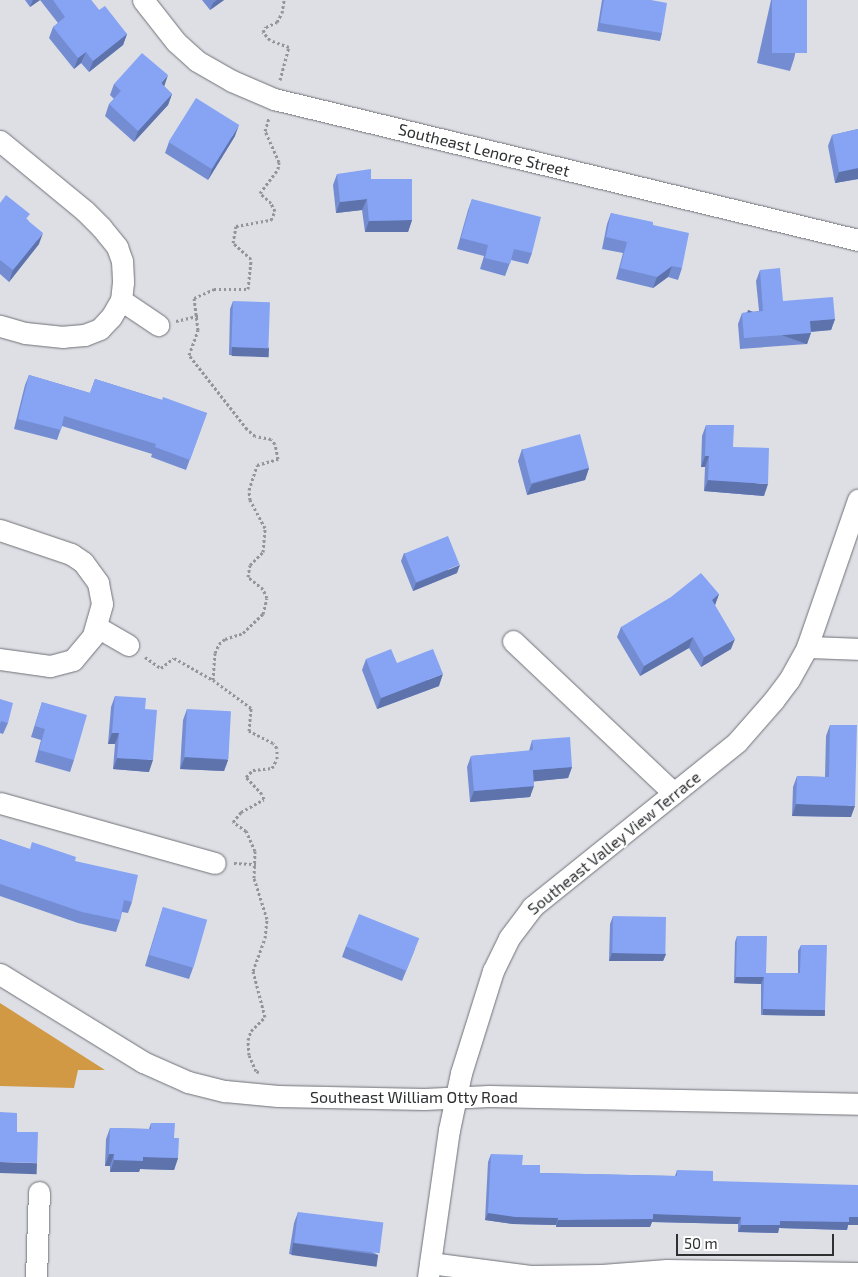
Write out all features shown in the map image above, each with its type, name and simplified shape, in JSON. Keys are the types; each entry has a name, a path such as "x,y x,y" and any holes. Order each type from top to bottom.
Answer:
{"street":[{"name":"Southeast Lenore Street","path":"143,0 176,42 197,60 232,82 274,99 858,240"},
{"path":"0,141 85,211 117,247 122,261 121,300 111,317 100,329 84,335 63,337 25,333 0,326"},
{"path":"121,300 158,325"},
{"name":"Southeast Valley View Terrace","path":"429,1270 461,1074 493,972 517,925 532,907 737,742 756,722 789,680 807,647 858,500"},
{"path":"0,530 71,554 83,562 98,583 102,604 93,636 73,660 50,666 32,665 0,659"},
{"path":"97,627 128,645"},
{"path":"513,641 674,793"},
{"path":"807,647 858,650"},
{"path":"0,803 215,863"},
{"name":"Southeast William Otty Road","path":"0,974 143,1062 188,1082 225,1091 278,1096 424,1099 489,1096 858,1104"},
{"path":"36,1277 39,1192"},
{"path":"429,1270 532,1276 602,1275 667,1270 858,1273"}],"path":[{"path":"279,85 289,47 270,40 263,32 266,27 277,22 282,13 284,0"},
{"path":"213,680 214,653 219,644 225,639 243,633 262,614 267,598 263,590 248,577 250,565 263,552 265,528 250,500 249,490 258,465 278,459 275,444 270,439 255,436 247,429 189,355 198,330 194,298 214,289 248,288 251,258 233,243 236,226 271,220 275,211 271,203 260,192 278,169 278,162 265,131 270,112"},
{"path":"128,645 161,668 174,658 213,680 251,708 249,731 273,743 277,748 277,759 272,768 253,770 246,777 262,794 264,799 241,812 233,822 246,831 255,851 254,878 267,919 266,938 253,971 265,1017 251,1031 248,1040 249,1055 256,1071 274,1076 278,1096"}],"shaded area":[{"path":"0,1003 105,1070 78,1070 74,1088 0,1086"}],"building":[{"path":"53,0 91,0 99,10 105,6 127,34 93,61 86,52 78,58 53,27 65,17"},
{"path":"604,0 651,0 667,3 662,33 600,23"},
{"path":"772,0 807,0 807,53 772,53"},
{"path":"142,53 168,75 161,83 172,94 138,131 109,104 121,91 114,84"},
{"path":"196,98 239,125 212,169 168,142"},
{"path":"858,129 858,168 839,172 832,135"},
{"path":"371,169 371,179 412,179 412,220 369,221 367,199 340,202 337,174"},
{"path":"6,195 30,214 26,219 43,233 13,270 0,260 0,203"},
{"path":"472,199 541,217 532,253 514,249 510,264 485,258 488,245 461,238"},
{"path":"611,213 653,222 653,225 689,233 682,268 672,266 657,277 620,268 627,242 606,237"},
{"path":"780,268 783,301 833,297 835,319 810,321 811,333 744,338 742,313 763,311 760,270"},
{"path":"233,301 270,302 268,348 231,347"},
{"path":"29,375 90,393 95,379 162,400 163,397 207,413 190,460 155,447 156,444 64,416 61,430 18,419"},
{"path":"706,425 734,425 733,447 769,448 768,484 708,480 709,456 705,456"},
{"path":"580,434 589,468 531,483 522,450"},
{"path":"448,536 460,565 416,582 404,554"},
{"path":"701,573 719,594 712,600 735,639 704,657 693,637 644,666 621,627 671,597"},
{"path":"391,649 397,663 433,649 443,674 381,698 366,659"},
{"path":"115,696 146,698 145,709 157,710 153,760 117,758 119,733 112,733"},
{"path":"0,699 13,703 8,723 1,721 0,724"},
{"path":"42,702 87,715 74,760 39,750 45,729 35,726"},
{"path":"187,709 231,711 228,759 184,757"},
{"path":"830,725 857,725 855,806 796,804 797,776 829,777"},
{"path":"570,737 572,767 533,770 534,786 474,791 471,756 533,750 532,740"},
{"path":"0,839 30,849 32,842 76,857 75,861 138,875 132,902 124,900 120,920 82,912 0,884"},
{"path":"163,907 207,920 193,968 149,955"},
{"path":"359,914 419,938 406,971 346,946"},
{"path":"613,916 666,917 665,954 612,953"},
{"path":"737,936 767,936 766,973 800,973 801,945 827,945 825,1010 763,1009 764,977 736,977"},
{"path":"0,1112 17,1113 17,1132 38,1132 37,1163 0,1162"},
{"path":"151,1123 175,1123 174,1138 179,1138 178,1158 143,1157 143,1161 114,1160 114,1154 109,1154 110,1128 151,1129"},
{"path":"491,1154 523,1155 522,1165 540,1165 540,1173 677,1176 677,1170 713,1171 713,1181 858,1185 858,1217 849,1217 849,1222 780,1221 780,1225 741,1225 741,1217 653,1214 653,1219 558,1220 558,1218 515,1217 488,1213"},
{"path":"298,1212 383,1222 380,1253 294,1243"}]}
